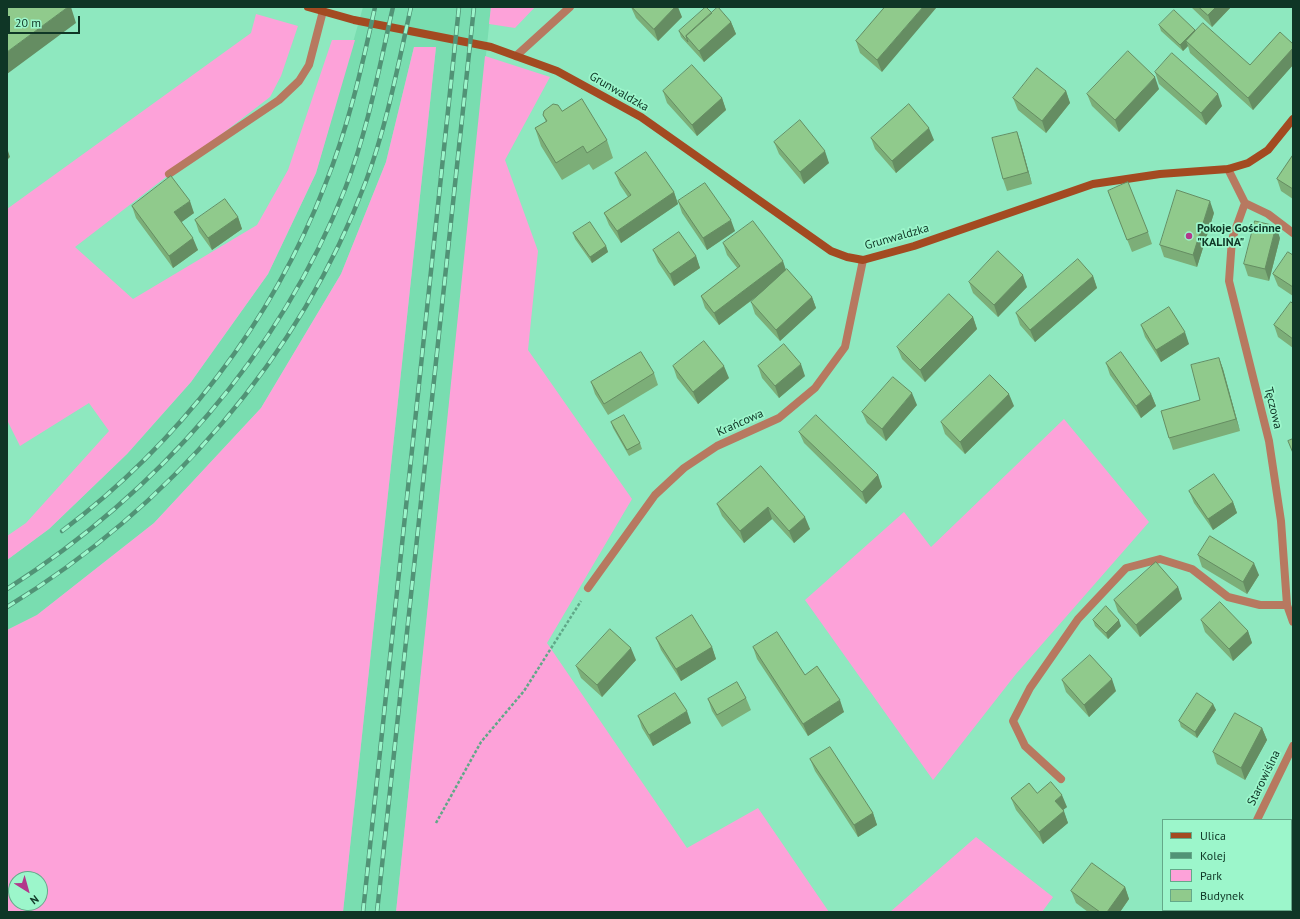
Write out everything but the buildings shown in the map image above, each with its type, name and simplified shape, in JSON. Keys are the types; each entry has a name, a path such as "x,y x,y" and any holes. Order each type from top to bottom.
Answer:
{"street":[{"name":"Grunwaldzka","path":"308,7 354,20 491,47 557,71 641,117 831,251 847,257 864,260 914,246 1093,184 1160,174 1228,169 1248,163 1268,150 1293,119"},
{"path":"516,56 570,7"},
{"path":"169,174 279,100 299,81 309,65 323,11"},
{"path":"1228,169 1245,203 1268,214 1293,233"},
{"name":"Tęczowa","path":"1245,203 1232,239 1229,281 1269,441 1281,522 1287,604 1293,622"},
{"name":"Krańcowa","path":"588,588 655,495 684,468 717,446 779,418 815,388 845,347 864,260"},
{"path":"1060,779 1026,746 1014,721 1030,688 1078,619 1126,568 1160,559 1192,569 1228,597 1260,605 1287,604"},
{"name":"Starowiślna","path":"1257,819 1293,746"}],"path":[{"path":"436,823 481,742 524,691 588,588"}],"shaded area":[{"path":"363,7 491,7 396,912 343,912 436,47 414,47 386,162 341,274 261,408 154,523 37,615 7,630 7,560 49,529 127,454 191,382 268,274 316,173"}],"green space":[{"path":"491,7 535,7 515,28 489,24"},
{"path":"256,14 298,26 281,76 270,97 75,247 133,299 257,225 288,170 332,40 355,40 316,173 268,274 191,382 127,454 49,529 7,560 7,536 26,523 109,431 89,403 20,446 7,420 7,209 251,33"},
{"path":"414,47 436,47 343,912 7,912 7,630 37,615 154,523 261,408 341,274 386,162"},
{"path":"485,56 550,77 505,160 538,251 528,350 632,499 547,643 687,848 758,808 829,912 396,912"},
{"path":"1064,419 1149,522 1016,674 933,780 805,600 904,512 931,547"},
{"path":"976,837 1053,897 1042,912 890,912"}],"railway":[{"path":"62,531 105,496 145,459 183,419 218,376 249,331 278,284 303,236 325,185 341,142 354,97 375,7"},
{"path":"7,589 62,551 114,509 162,464 208,415 249,363 285,308 318,250 345,189 367,122 393,7"},
{"path":"7,607 66,568 121,524 174,476 222,424 266,368 305,308 338,246 366,181 386,117 411,7"},
{"path":"363,912 459,7"},
{"path":"377,912 474,7"}],"place":[{"name":"Pokoje Gościnne \"KALINA\"","path":"1189,236"}]}
